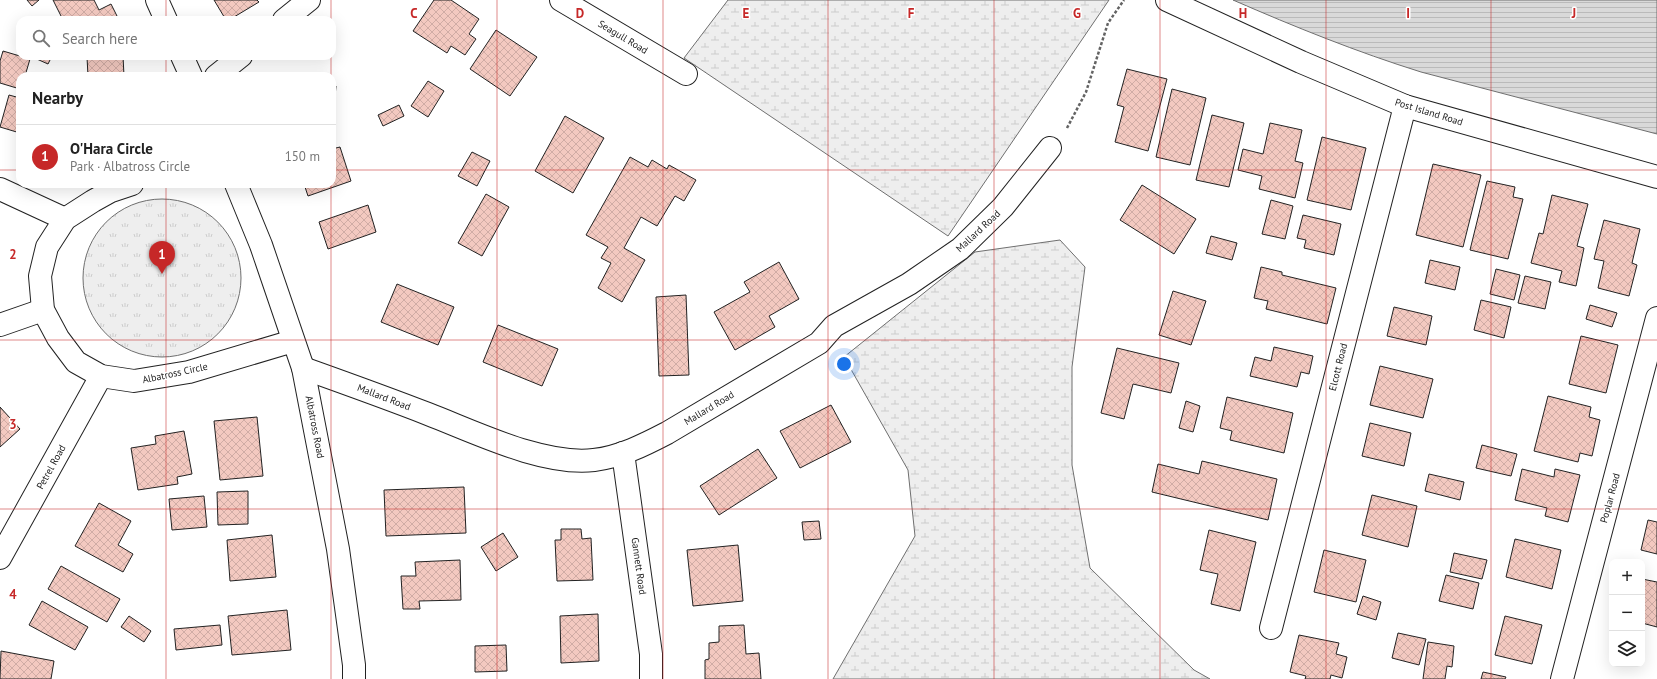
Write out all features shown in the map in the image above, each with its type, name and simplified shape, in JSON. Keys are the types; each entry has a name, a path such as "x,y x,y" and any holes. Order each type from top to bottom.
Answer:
{"street":[{"path":"158,0 164,16"},
{"path":"289,16 309,0"},
{"name":"Seagull Road","path":"561,0 686,74"},
{"name":"Post Island Road","path":"1167,0 1302,62 1405,106 1657,177"},
{"path":"184,60 189,72"},
{"path":"221,72 236,60"},
{"name":"Elcott Road","path":"1271,628 1405,106"},
{"name":"Mallard Road","path":"303,368 375,393 519,449 556,459 594,460 623,453 646,445 819,343 834,326 909,284 960,249 1003,207 1050,148"},
{"name":"Albatross Circle","path":"120,188 111,191 65,219 47,247 40,276 43,310 58,338 76,362 101,376 134,381 189,372 293,341"},
{"name":"Albatross Road","path":"238,188 260,245 303,368 338,549 354,664 354,679"},
{"path":"0,189 65,219"},
{"path":"0,325 43,310"},
{"name":"Poplar Road","path":"1562,679 1657,318"},
{"name":"Petrel Road","path":"0,558 101,376"},
{"name":"Gannett Road","path":"623,453 650,654 651,679"}],"path":[{"path":"1050,148 1066,130 1086,92 1108,23 1124,0"}],"green space":[{"path":"728,0 1109,0 948,236 684,58"},
{"path":"162,199 192,205 206,212 218,222 228,234 235,248 241,278 235,308 228,322 218,334 206,344 192,351 162,357 132,351 118,344 106,334 96,322 89,308 83,278 89,248 96,234 106,222 118,212 132,205"},
{"path":"1060,240 1085,267 1072,367 1072,465 1090,568 1194,670 1210,679 833,679 915,536 908,470 844,357 975,252"}],"shaded area":[{"path":"1233,0 1657,0 1657,134 1421,72 1326,39"}],"building":[{"path":"27,0 39,0 32,6"},
{"path":"53,0 94,0 99,10 111,4 117,16 61,16"},
{"path":"214,0 257,0 259,2 236,16 224,16"},
{"path":"434,0 451,0 479,19 469,34 476,39 465,55 451,46 447,53 413,31"},
{"path":"496,30 537,57 510,96 470,69"},
{"path":"3,51 16,55 16,60 30,60 26,72 16,72 16,88 0,83 0,61"},
{"path":"39,60 50,60 48,64"},
{"path":"87,60 123,60 124,72 88,72"},
{"path":"1127,69 1167,79 1148,151 1115,142 1124,107 1117,105"},
{"path":"428,81 444,91 428,117 411,106"},
{"path":"1172,89 1206,98 1190,165 1156,157"},
{"path":"9,95 16,97 16,132 0,127"},
{"path":"399,105 404,116 383,126 378,115"},
{"path":"1212,115 1244,123 1229,187 1196,180"},
{"path":"565,116 604,138 573,193 535,171"},
{"path":"1270,123 1302,130 1295,161 1303,163 1295,198 1259,189 1262,176 1238,170 1243,149 1263,154"},
{"path":"1322,137 1366,148 1351,210 1307,200"},
{"path":"340,147 351,181 336,186 336,148"},
{"path":"472,152 490,161 477,186 458,176"},
{"path":"630,157 648,167 652,160 667,169 669,165 696,180 684,201 675,196 657,226 641,217 624,248 645,260 622,302 598,288 611,263 601,258 608,247 586,235"},
{"path":"1433,164 1481,175 1463,247 1416,235"},
{"path":"1487,181 1515,187 1513,197 1523,199 1508,259 1470,250"},
{"path":"1142,185 1196,219 1174,254 1120,220"},
{"path":"305,188 331,188 308,196"},
{"path":"486,194 509,207 482,256 458,243"},
{"path":"1552,195 1588,204 1577,246 1584,248 1576,286 1559,282 1562,271 1531,263 1539,233 1543,234"},
{"path":"1271,200 1293,206 1285,239 1262,234"},
{"path":"368,205 376,232 328,249 319,222"},
{"path":"1303,215 1341,224 1334,255 1304,248 1306,240 1297,238"},
{"path":"1604,220 1640,229 1632,263 1637,265 1629,296 1598,288 1604,261 1594,259"},
{"path":"1211,236 1237,243 1232,260 1206,253"},
{"path":"1430,260 1460,267 1455,290 1425,283"},
{"path":"779,262 799,299 769,316 775,327 735,350 714,312 750,292 744,282"},
{"path":"1261,267 1282,272 1282,275 1336,288 1327,324 1266,309 1268,301 1254,298"},
{"path":"1496,269 1520,275 1514,300 1490,294"},
{"path":"1525,276 1551,282 1545,309 1518,303"},
{"path":"397,284 454,307 438,345 381,322"},
{"path":"1173,291 1206,301 1191,345 1159,335"},
{"path":"686,295 689,375 659,376 656,297"},
{"path":"1481,300 1511,307 1504,338 1474,330"},
{"path":"1590,305 1617,313 1612,327 1586,319"},
{"path":"1394,307 1432,316 1426,345 1387,336"},
{"path":"498,325 558,349 542,386 483,362"},
{"path":"1581,336 1618,345 1606,393 1569,384"},
{"path":"1274,347 1313,356 1309,374 1301,372 1297,387 1250,376 1255,357 1271,361"},
{"path":"1117,348 1179,363 1171,393 1133,384 1124,419 1101,413"},
{"path":"1380,366 1433,379 1423,418 1370,405"},
{"path":"1548,396 1591,407 1589,417 1600,420 1592,456 1580,453 1578,462 1534,451"},
{"path":"1227,397 1293,413 1284,453 1230,440 1232,431 1220,428"},
{"path":"1186,401 1200,406 1193,432 1179,428"},
{"path":"831,405 851,442 800,468 780,431"},
{"path":"0,407 20,429 0,447"},
{"path":"257,417 263,476 220,480 214,421"},
{"path":"1370,423 1411,433 1404,466 1362,456"},
{"path":"184,431 192,474 177,477 178,484 138,490 131,448 156,444 155,436"},
{"path":"1482,445 1517,454 1511,476 1476,468"},
{"path":"758,449 777,478 719,515 700,486"},
{"path":"1202,461 1277,479 1268,520 1152,492 1158,464 1199,474"},
{"path":"1522,469 1554,477 1555,469 1580,475 1568,522 1545,516 1547,508 1515,500"},
{"path":"1429,474 1464,482 1460,500 1425,491"},
{"path":"464,487 466,533 386,536 384,490"},
{"path":"248,491 248,524 218,525 217,492"},
{"path":"1372,495 1417,506 1408,547 1362,535"},
{"path":"204,496 207,527 172,530 169,499"},
{"path":"99,503 131,521 118,545 133,554 123,572 75,546"},
{"path":"1648,520 1657,522 1657,554 1641,550"},
{"path":"819,521 821,539 804,540 802,522"},
{"path":"561,529 581,529 582,539 591,538 593,580 557,581 555,540 561,540"},
{"path":"1209,530 1256,542 1240,611 1211,604 1218,574 1200,570"},
{"path":"503,533 518,557 496,571 481,547"},
{"path":"272,535 276,577 230,581 227,540"},
{"path":"1515,539 1561,550 1552,589 1506,577"},
{"path":"738,545 743,601 693,606 687,550"},
{"path":"1324,550 1366,560 1356,602 1314,592"},
{"path":"1454,553 1487,560 1482,579 1450,572"},
{"path":"460,560 461,600 419,601 420,609 403,609 401,576 416,576 415,562"},
{"path":"61,566 120,599 107,622 48,589"},
{"path":"1446,575 1479,583 1473,609 1439,601"},
{"path":"1645,580 1657,582 1657,627 1645,624"},
{"path":"1363,596 1381,602 1376,620 1357,614"},
{"path":"42,601 88,627 75,650 29,625"},
{"path":"287,610 291,650 232,655 228,616"},
{"path":"598,614 599,661 561,663 560,616"},
{"path":"129,616 151,631 144,642 121,627"},
{"path":"1505,616 1542,625 1532,664 1495,655"},
{"path":"220,625 222,645 176,650 174,629"},
{"path":"744,625 746,654 759,653 761,679 705,679 705,660 709,659 709,643 719,642 719,626"},
{"path":"1398,633 1426,639 1419,665 1392,658"},
{"path":"1299,635 1339,643 1336,654 1347,657 1342,678 1331,675 1330,679 1305,679 1306,676 1290,672"},
{"path":"1428,642 1454,646 1452,667 1447,666 1445,679 1423,679"},
{"path":"506,645 507,671 475,672 475,646"},
{"path":"1,651 54,661 51,679 0,679"},
{"path":"1483,672 1506,677 1505,679 1481,679"}],"place":[{"name":"O'Hara Circle","path":"162,274"}]}
